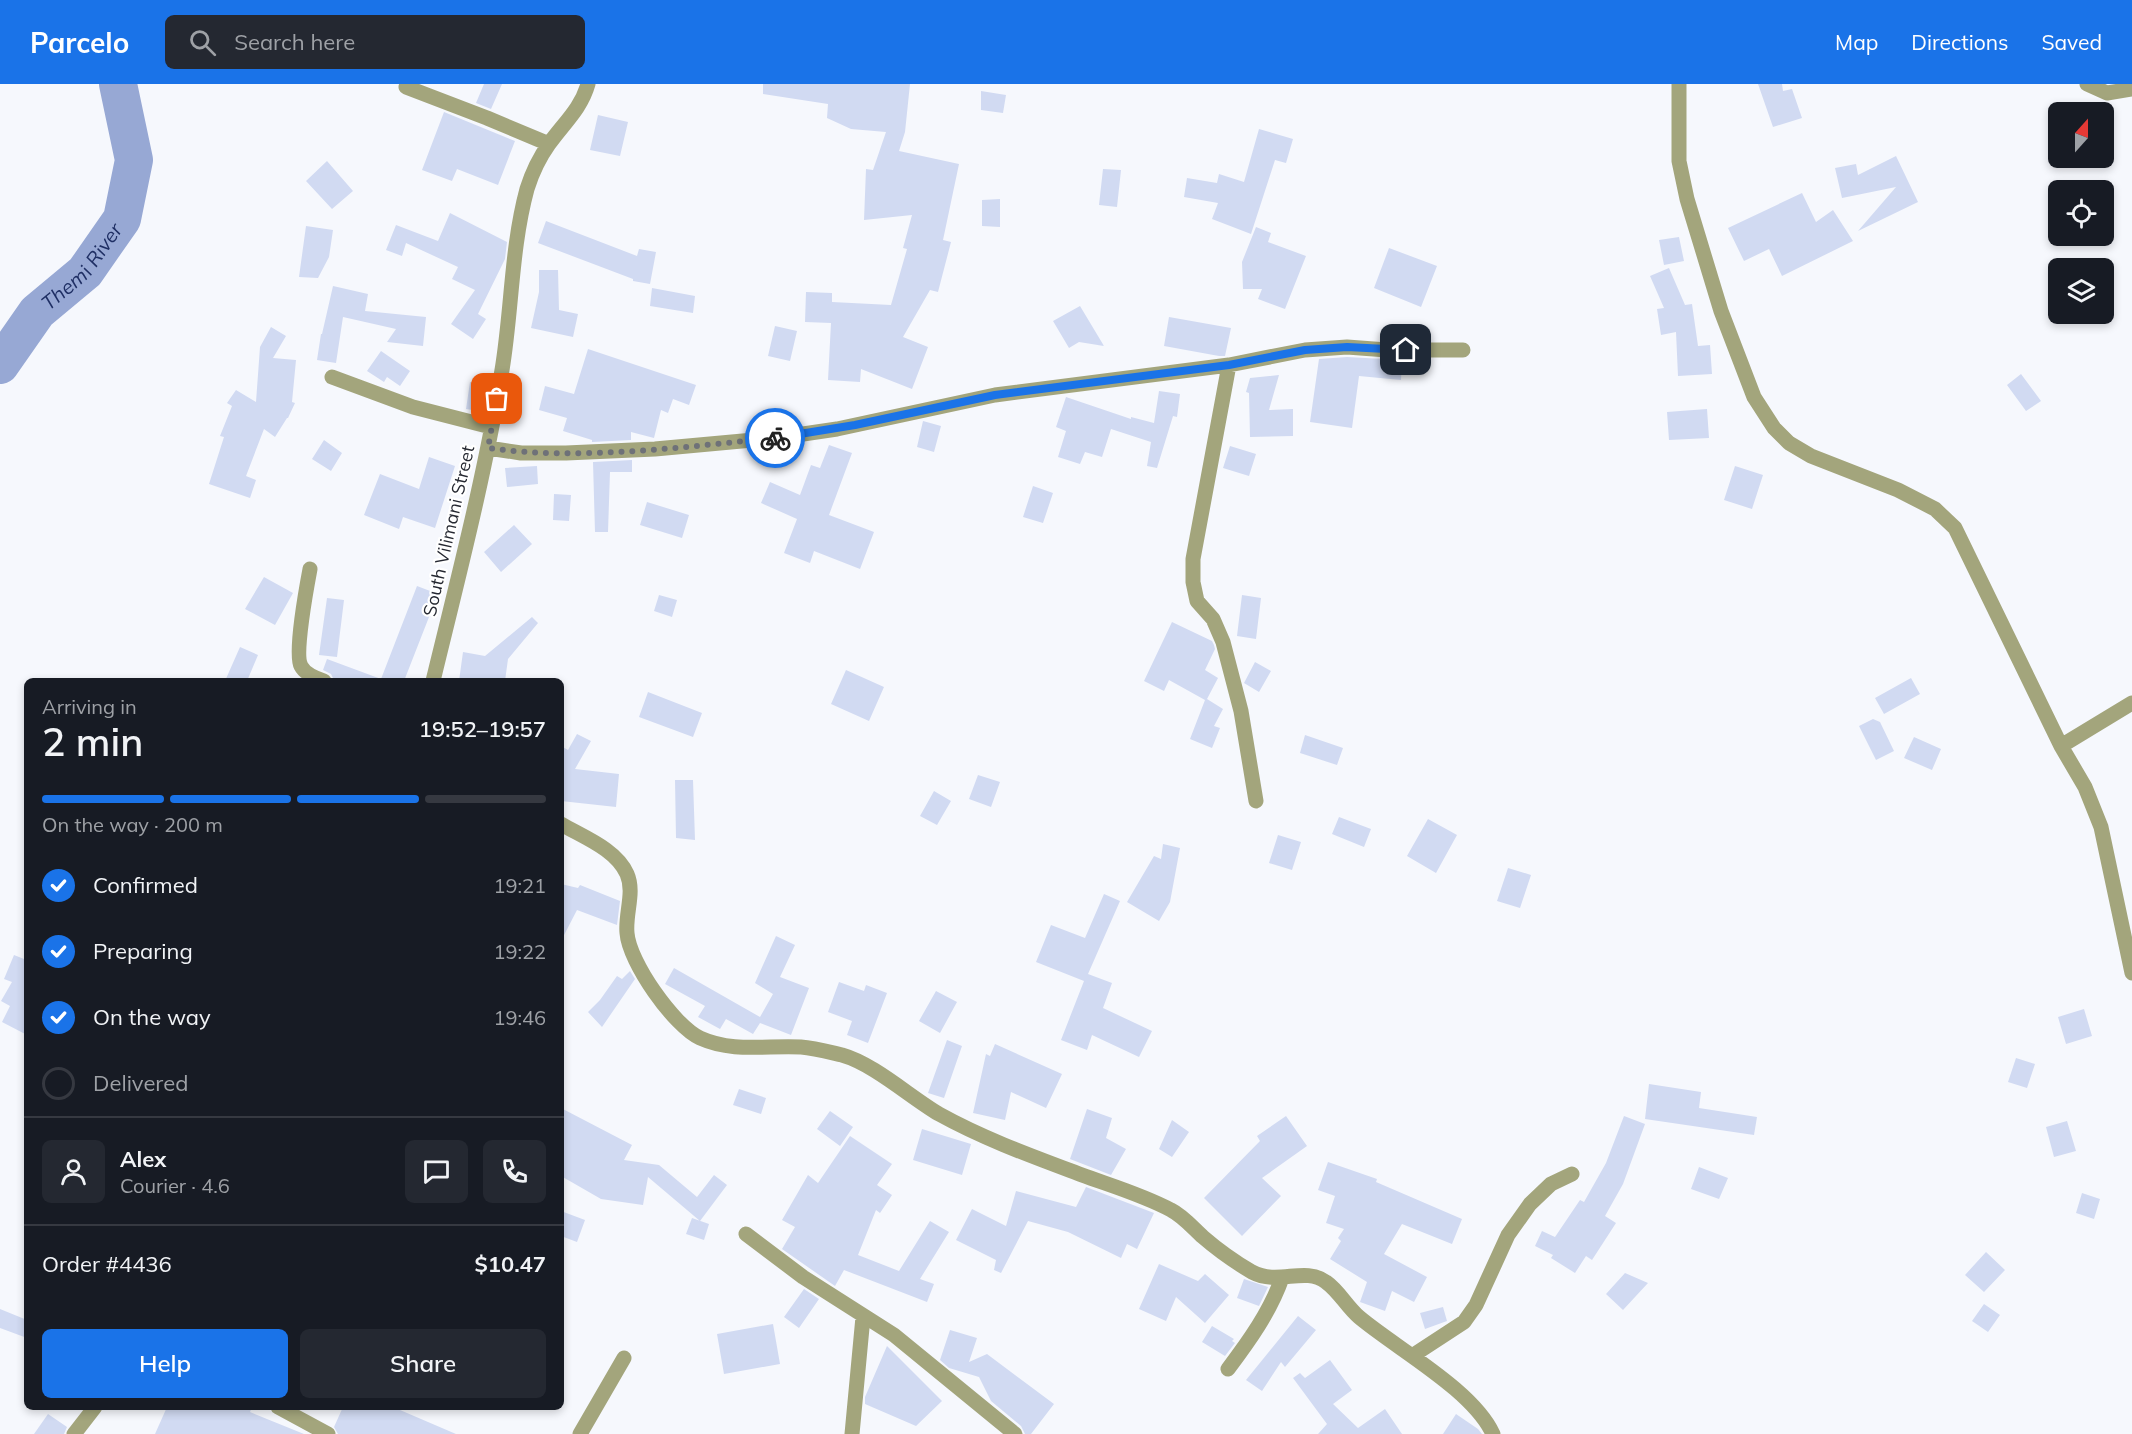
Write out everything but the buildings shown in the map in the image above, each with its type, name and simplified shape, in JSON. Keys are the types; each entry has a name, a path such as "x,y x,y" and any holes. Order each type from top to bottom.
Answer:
{"street":[{"name":"South Vilimani Street","path":"434,678 458,587 488,448 504,357 521,215 534,170 549,144 579,107 588,84"},
{"path":"1679,84 1679,161 1687,200 1721,311 1754,397 1774,428 1789,443 1811,456 1898,490 1935,508 1955,528 2061,746 2085,787 2102,826 2132,974"},
{"path":"2087,84 2107,93 2132,89"},
{"path":"406,87 549,144"},
{"path":"488,448 521,453 566,453 656,449 776,438 858,424 1004,393 1229,365 1283,353 1336,347 1463,350"},
{"path":"1229,365 1193,559 1193,582 1197,601 1213,619 1223,642 1241,711 1256,801"},
{"path":"332,377 413,407 491,427"},
{"path":"310,568 299,663 305,671 318,678"},
{"path":"2061,746 2132,703"},
{"path":"564,826 613,855 628,875 629,949 639,971 680,1022 700,1038 749,1049 802,1047 845,1056 901,1088 938,1113 985,1136 1082,1175 1142,1196 1175,1211 1226,1255 1254,1273 1282,1278 1316,1275 1329,1284 1355,1314 1471,1403 1493,1434"},
{"path":"1412,1356 1464,1322 1476,1305 1508,1235 1530,1204 1551,1184 1572,1174"},
{"path":"747,1234 803,1277 894,1335 1015,1434"},
{"path":"1228,1369 1275,1299 1282,1278"},
{"path":"852,1434 863,1317"},
{"path":"580,1434 624,1358"},
{"path":"74,1434 93,1410"},
{"path":"284,1410 328,1434"}],"waterway":[{"name":"Themi River","path":"0,365 37,312 85,272 122,219 134,160 118,84"}],"way so far":[{"path":"497,399 488,448 521,453 656,449 775,438"}],"route":[{"path":"775,438 837,429 995,395 1229,365 1305,350 1347,347 1406,350"}]}
